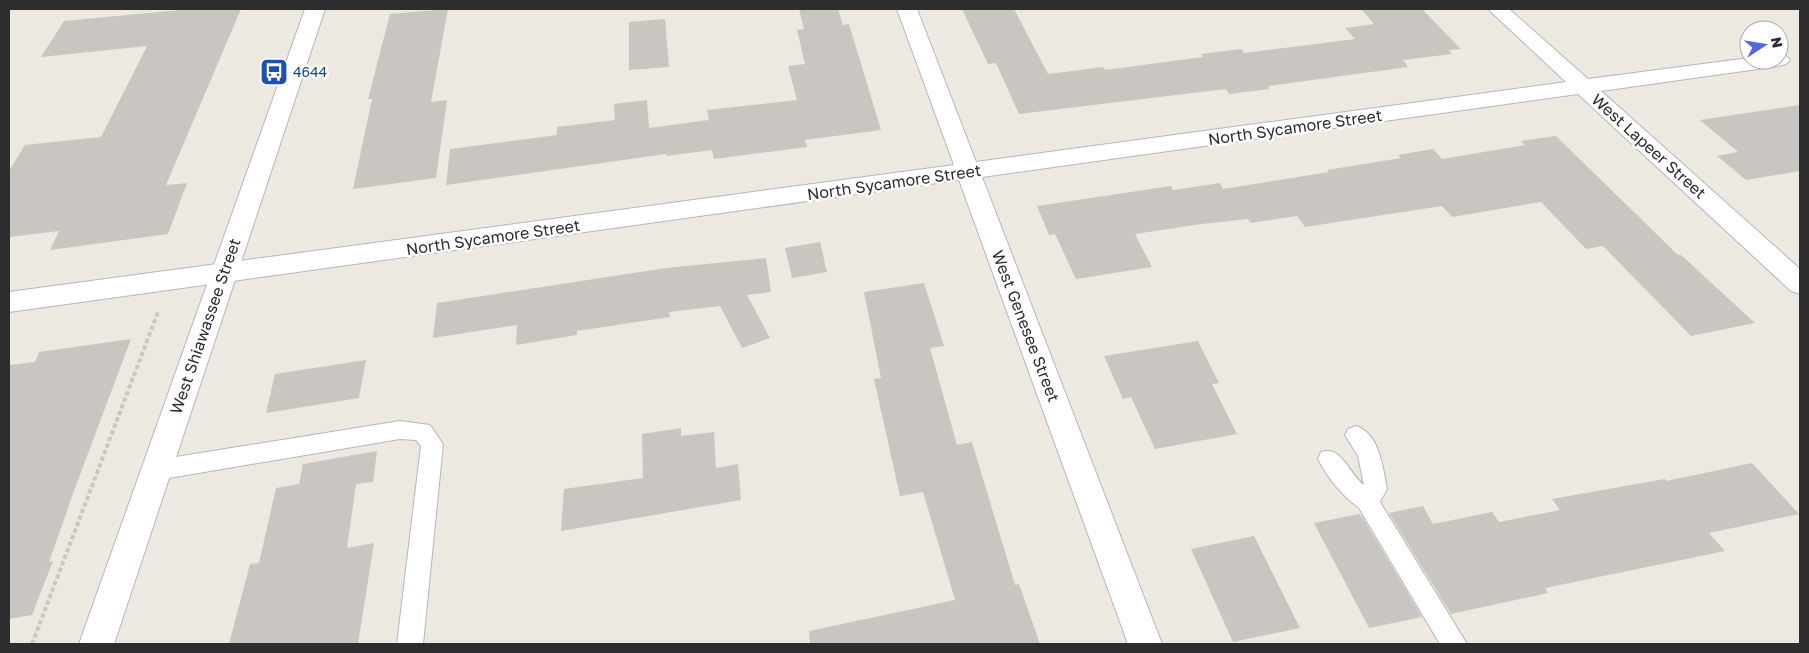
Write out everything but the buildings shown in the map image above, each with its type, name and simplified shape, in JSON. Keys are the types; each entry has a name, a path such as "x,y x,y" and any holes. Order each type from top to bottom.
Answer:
{"street":[{"name":"West Shiawassee Street","path":"96,644 315,9"},
{"name":"West Genesee Street","path":"907,9 1145,644"},
{"name":"West Lapeer Street","path":"1498,9 1800,284"},
{"name":"North Sycamore Street","path":"9,302 1739,66"}],"lane":[{"path":"156,470 400,430 422,431 432,444 410,644"},
{"path":"1356,435 1369,454 1376,489 1367,501"},
{"path":"1329,459 1350,488 1367,501 1454,644"}],"path":[{"path":"32,644 159,312 149,313"}],"place":[{"name":"4644","path":"274,72"}]}
